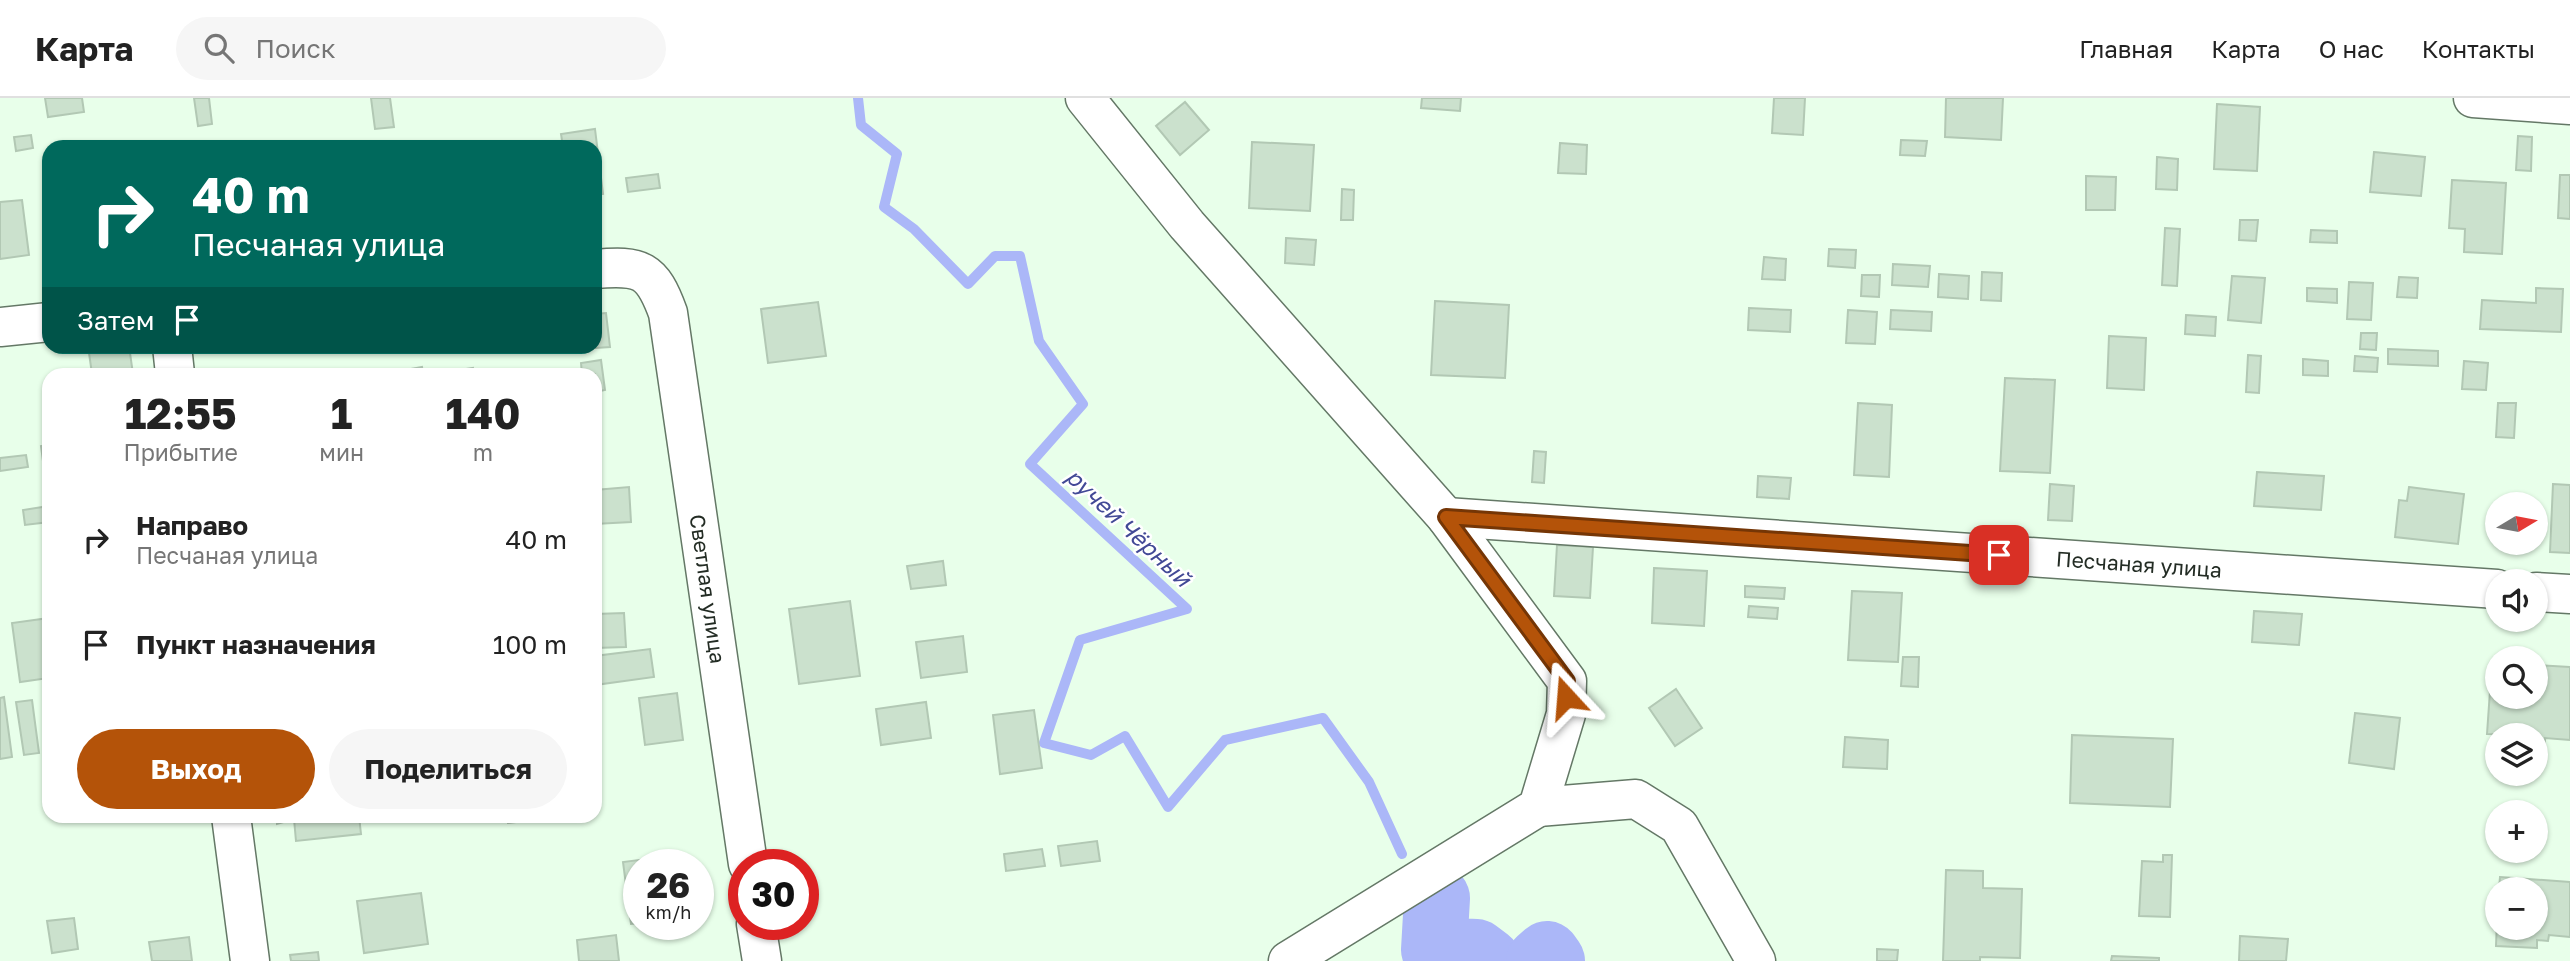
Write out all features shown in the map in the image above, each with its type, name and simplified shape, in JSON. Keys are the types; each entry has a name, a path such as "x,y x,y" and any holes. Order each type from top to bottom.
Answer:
{"street":[{"path":"1084,98 1187,225 1446,517 1567,681 1566,714 1538,807"},
{"path":"2473,98 2570,104"},
{"name":"Светлая улица","path":"602,268 629,266 657,283 668,313 746,849"},
{"path":"0,327 42,323"},
{"name":"Песчаная улица","path":"1446,517 2485,588"},
{"path":"2548,593 2570,594"},
{"path":"1288,961 1538,807 1636,799 1679,826 1756,961"},
{"path":"233,823 250,961"},
{"path":"759,940 762,961"}],"building":[{"path":"45,98 82,98 84,112 48,117"},
{"path":"194,98 209,98 212,124 198,126"},
{"path":"371,98 390,98 394,127 375,129"},
{"path":"1422,98 1461,98 1460,111 1421,108"},
{"path":"1774,98 1805,98 1803,135 1772,133"},
{"path":"1946,98 2003,98 2001,140 1945,137"},
{"path":"1185,102 1209,130 1180,155 1156,126"},
{"path":"2217,104 2260,107 2257,171 2214,169"},
{"path":"595,129 596,140 562,140 561,134"},
{"path":"31,135 33,148 16,151 14,137"},
{"path":"2518,136 2532,137 2531,171 2516,170"},
{"path":"1901,140 1927,141 1925,156 1900,155"},
{"path":"1252,142 1314,145 1310,211 1249,208"},
{"path":"1560,143 1587,145 1586,174 1558,173"},
{"path":"2374,152 2425,157 2421,196 2370,192"},
{"path":"2157,157 2178,159 2177,190 2156,189"},
{"path":"658,174 660,188 628,192 626,178"},
{"path":"2560,175 2570,175 2570,219 2558,218"},
{"path":"2086,176 2116,177 2115,210 2086,210"},
{"path":"2452,180 2506,183 2502,254 2464,252 2465,229 2449,228"},
{"path":"1342,189 1354,190 1353,220 1341,220"},
{"path":"22,200 29,255 0,259 0,202"},
{"path":"2240,220 2258,220 2256,241 2239,240"},
{"path":"2165,228 2180,229 2177,286 2162,285"},
{"path":"2311,230 2337,231 2337,243 2310,242"},
{"path":"1286,238 1316,240 1314,265 1285,263"},
{"path":"1829,249 1856,250 1855,268 1828,266"},
{"path":"1764,257 1786,259 1785,280 1762,279"},
{"path":"1893,264 1930,266 1928,287 1892,285"},
{"path":"1982,272 2002,273 2001,301 1981,300"},
{"path":"1939,274 1969,276 1968,299 1938,297"},
{"path":"1862,275 1880,275 1879,297 1861,296"},
{"path":"2232,276 2265,278 2261,323 2228,320"},
{"path":"2399,277 2418,278 2417,298 2397,297"},
{"path":"2349,282 2373,283 2371,320 2347,319"},
{"path":"2307,288 2337,289 2337,303 2307,301"},
{"path":"2536,288 2563,289 2561,332 2480,329 2482,300 2536,303"},
{"path":"1435,301 1509,305 1505,378 1431,375"},
{"path":"818,302 826,356 768,363 761,309"},
{"path":"1749,308 1791,310 1790,332 1748,330"},
{"path":"1848,310 1877,312 1875,344 1846,343"},
{"path":"1891,310 1932,312 1931,331 1890,329"},
{"path":"602,313 606,313 610,347 602,348"},
{"path":"2186,315 2216,317 2215,336 2185,334"},
{"path":"2361,333 2377,333 2376,350 2360,349"},
{"path":"2109,336 2146,338 2144,390 2107,388"},
{"path":"2388,349 2438,351 2438,366 2388,364"},
{"path":"89,354 130,354 132,368 91,368"},
{"path":"2248,355 2261,356 2259,393 2246,392"},
{"path":"2355,356 2378,358 2377,372 2354,371"},
{"path":"2303,359 2328,361 2328,376 2303,375"},
{"path":"601,360 605,390 602,391 602,368 581,368 581,363"},
{"path":"2464,361 2488,363 2486,390 2462,389"},
{"path":"2005,378 2055,380 2050,473 2000,471"},
{"path":"1858,403 1892,405 1889,477 1854,475"},
{"path":"2498,403 2516,403 2514,438 2496,437"},
{"path":"1534,451 1546,452 1544,483 1532,482"},
{"path":"26,455 28,467 0,471 0,458"},
{"path":"2257,472 2324,476 2321,510 2254,506"},
{"path":"1758,476 1791,478 1789,499 1757,497"},
{"path":"2050,484 2074,486 2072,521 2048,520"},
{"path":"2553,484 2570,485 2570,553 2550,552"},
{"path":"629,487 631,522 602,524 602,489"},
{"path":"2409,487 2464,494 2458,544 2395,537 2399,500 2407,501"},
{"path":"42,507 42,523 25,525 23,510"},
{"path":"1557,545 1593,547 1590,598 1554,596"},
{"path":"943,561 946,585 911,589 907,566"},
{"path":"1654,568 1707,571 1704,626 1652,623"},
{"path":"1745,586 1785,588 1784,599 1745,597"},
{"path":"1852,591 1902,593 1898,662 1848,660"},
{"path":"850,601 860,676 799,684 789,609"},
{"path":"1749,606 1778,608 1777,619 1748,617"},
{"path":"2254,611 2302,614 2299,645 2252,642"},
{"path":"624,613 626,647 602,648 602,614"},
{"path":"42,619 42,679 20,682 12,623"},
{"path":"963,636 967,672 921,678 916,642"},
{"path":"650,649 654,677 602,684 602,655"},
{"path":"1903,657 1919,657 1918,687 1901,686"},
{"path":"2548,666 2570,667 2570,740 2548,738 2548,723 2488,723 2489,709 2548,709"},
{"path":"1676,689 1702,728 1675,746 1649,708"},
{"path":"677,693 683,740 645,745 639,698"},
{"path":"4,697 12,757 0,759 0,698"},
{"path":"32,700 39,753 24,755 16,702"},
{"path":"926,702 931,738 881,745 876,709"},
{"path":"1034,710 1042,768 1000,774 993,715"},
{"path":"2355,713 2400,718 2394,769 2349,763"},
{"path":"2072,735 2173,739 2170,807 2070,803"},
{"path":"1845,737 1888,740 1887,769 1843,767"},
{"path":"294,823 360,823 361,834 296,841"},
{"path":"1097,841 1100,861 1061,866 1058,846"},
{"path":"1042,849 1045,866 1006,871 1004,854"},
{"path":"2163,855 2172,855 2170,917 2139,916 2142,861 2163,862"},
{"path":"1946,870 1983,871 1983,888 2022,889 2020,958 1980,957 1980,961 1943,961"},
{"path":"2548,880 2570,882 2570,937 2549,935 2548,941 2537,940 2548,940"},
{"path":"421,893 428,944 364,953 357,901"},
{"path":"74,918 78,949 52,953 47,921"},
{"path":"616,935 619,961 579,961 577,940"},
{"path":"2240,936 2288,939 2286,961 2239,961"},
{"path":"189,937 192,961 152,961 149,942"},
{"path":"2496,940 2537,940 2537,948 2496,946"},
{"path":"1877,949 1898,950 1897,961 1877,961"},
{"path":"318,952 319,961 291,961 290,955"},
{"path":"2112,956 2159,958 2159,961 2111,961"}],"waterway":[{"name":"ручей Чёрный","path":"858,98 861,125 897,154 884,207 914,229 968,284 995,256 1020,256 1039,341 1083,404 1030,464 1187,609 1080,640 1044,743 1091,755 1125,736 1168,807 1225,740 1323,718 1369,782 1402,854"},
{"path":"1437,898 1434,950 1476,952 1488,961"},
{"path":"1539,961 1547,954 1552,961"}],"route":[{"path":"1566,697 1567,681 1446,517 1999,555"}]}
